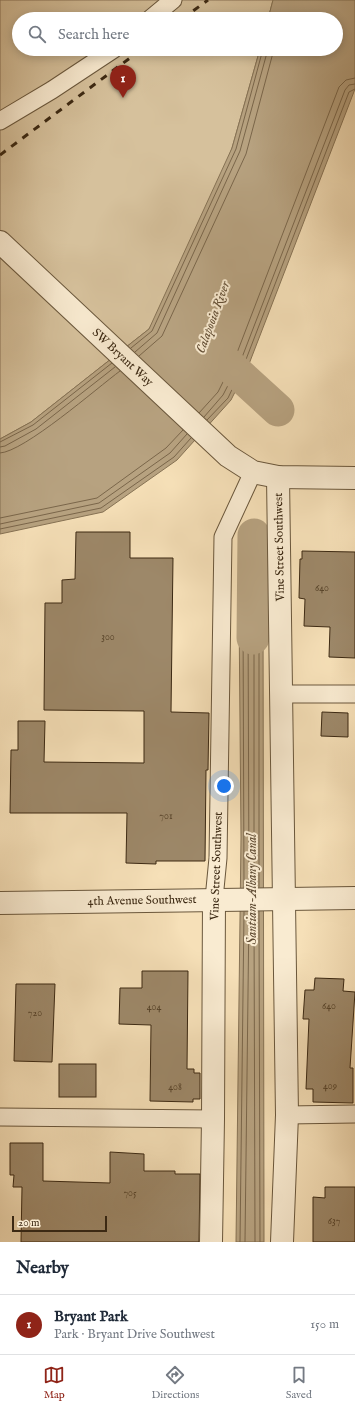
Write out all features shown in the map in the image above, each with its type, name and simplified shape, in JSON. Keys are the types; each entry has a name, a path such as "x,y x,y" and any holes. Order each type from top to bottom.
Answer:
{"street":[{"name":"SW Bryant Way","path":"0,242 228,456 253,472"},
{"path":"253,472 278,477 355,478"},
{"name":"Vine Street Southwest","path":"278,477 281,694 277,899 287,1115 282,1242"},
{"name":"Vine Street Southwest","path":"211,1242 213,1119 222,898"},
{"name":"4th Avenue Southwest","path":"0,903 222,898 355,898"}],"lane":[{"path":"158,12 173,0"},
{"path":"0,121 52,90 103,56"},
{"name":"Vine Street Southwest","path":"222,898 218,858 223,537 253,472"},
{"path":"281,694 355,694"},
{"path":"287,1115 355,1114"},
{"path":"0,1117 213,1119"}],"shaded area":[{"path":"0,0 273,0 270,12 12,12 12,56 258,56 232,148 196,248 149,329 31,422 0,439"}],"water":[{"name":"Calapooia River","path":"273,0 355,0 355,89 249,364 231,400 177,460 103,512 0,534 0,439 31,422 149,329 232,148 258,56 343,56 343,12 270,12"},
{"path":"263,592 264,1242 236,1242 241,837 239,608 245,593"}],"building":[{"path":"76,532 130,532 130,558 173,558 171,712 209,713 208,770 206,770 205,861 156,861 156,864 126,863 127,813 10,813 11,750 18,750 18,721 45,721 44,762 144,763 144,711 44,710 45,603 62,603 62,580 75,579"},
{"path":"302,551 355,552 355,658 329,657 330,627 304,626 305,599 299,598 300,559 302,559"},
{"path":"322,712 348,713 348,737 321,736"},
{"path":"142,971 188,971 187,1069 194,1069 194,1073 200,1073 200,1099 193,1099 193,1102 150,1101 151,1025 119,1024 120,988 142,988"},
{"path":"315,978 344,979 343,991 355,992 350,1068 353,1068 353,1103 313,1102 313,1089 306,1089 309,1019 303,1019 305,990 314,990"},
{"path":"16,984 55,984 52,1062 14,1061"},
{"path":"59,1064 96,1064 96,1097 59,1097"},
{"path":"10,1143 43,1143 43,1181 110,1183 110,1152 144,1154 144,1171 175,1171 175,1174 200,1174 199,1242 21,1242 22,1187 13,1187 14,1175 10,1175"},
{"path":"325,1187 355,1187 355,1242 313,1242 313,1197 325,1198"}],"waterway":[{"name":"Santiam-Albany Canal","path":"208,346 278,410"},
{"name":"Santiam-Albany Canal","path":"253,638 254,535"}],"railway":[{"path":"192,12 208,0"},
{"path":"0,155 133,56"}],"place":[{"name":"Bryant Park","path":"123,98"}]}
